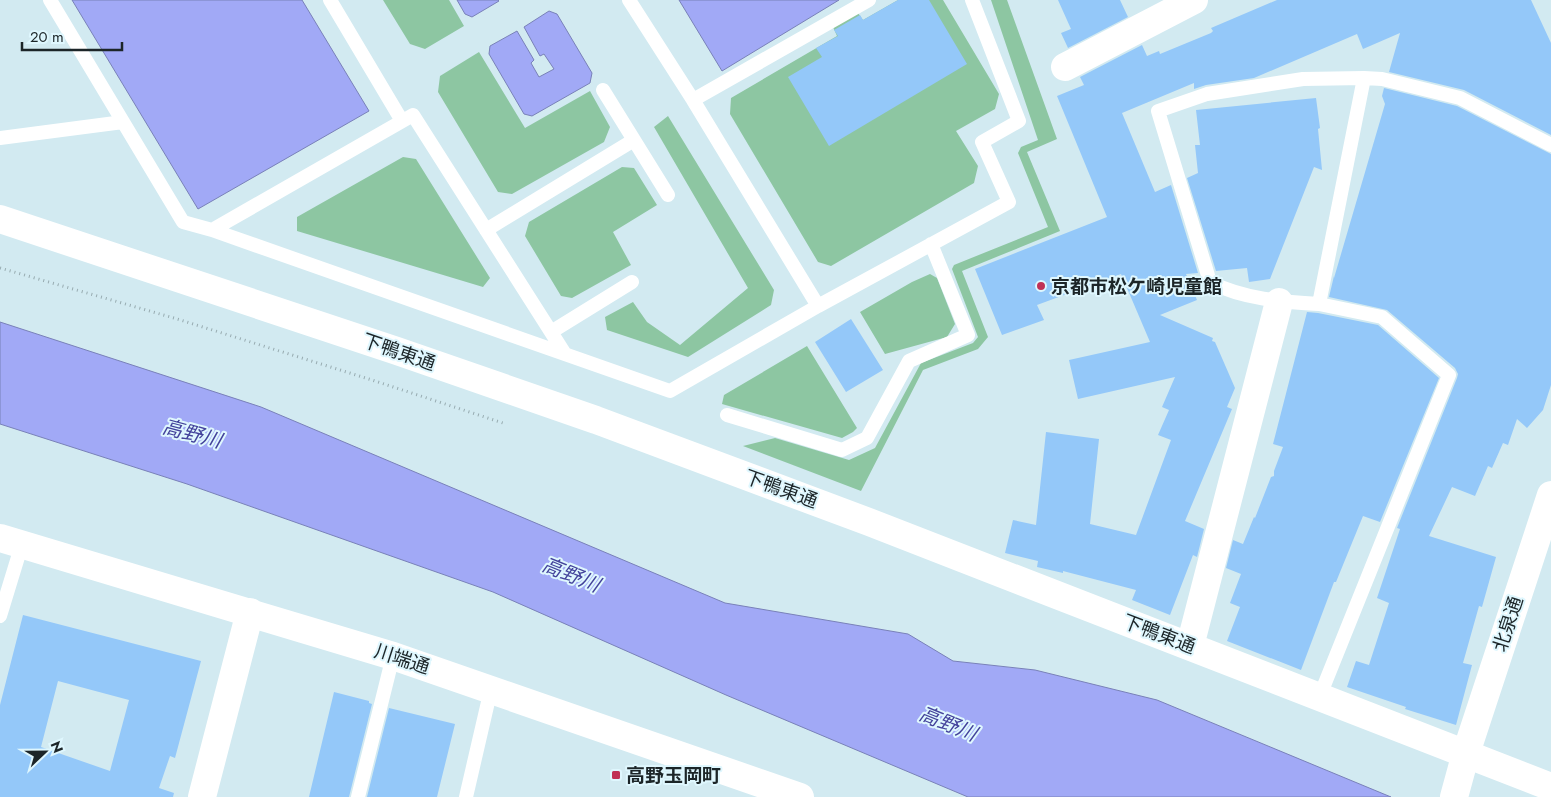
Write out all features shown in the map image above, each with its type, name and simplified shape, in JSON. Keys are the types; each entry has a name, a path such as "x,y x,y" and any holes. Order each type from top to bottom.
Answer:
{"main road":[{"path":"1065,68 1194,0"},
{"name":"下鴨東通","path":"0,219 596,420 860,518 1320,698 1466,752 1551,787"},
{"path":"1190,646 1279,302"},
{"name":"北泉通","path":"1456,790 1466,752 1551,495"},
{"name":"川端通","path":"11,541 393,656 800,797"},
{"path":"202,797 250,612"}],"lane":[{"path":"50,0 182,222 212,230 670,390 818,306 1009,202 982,142 1020,121 972,0"},
{"path":"330,0 402,121"},
{"path":"628,0 693,100 818,306"},
{"path":"693,100 869,0"},
{"path":"1319,304 1364,78"},
{"path":"1320,698 1448,375 1382,317 1319,304 1279,302 1223,289 1210,282 1158,111 1207,94 1303,79 1382,79 1460,98 1551,145"},
{"path":"603,90 668,195"},
{"path":"212,230 412,115 565,354"},
{"path":"0,138 123,122"},
{"path":"486,230 634,140"},
{"path":"727,415 842,450 867,438 909,361 968,335 932,244"},
{"path":"551,332 632,282"},
{"path":"0,616 11,541"},
{"path":"358,797 393,656"},
{"path":"466,797 491,689"}],"path":[{"path":"0,268 174,318 514,427"}],"green space":[{"path":"383,0 449,0 464,26 425,49 410,44"},
{"path":"898,0 943,0 999,94 995,109 956,131 978,166 974,183 831,266 818,262 730,114 731,98 837,36 833,27 858,13 863,20"},
{"path":"991,0 1007,0 1057,139 1027,152 1060,231 962,271 988,337 978,349 923,370 861,491 743,446 775,438 849,460 875,448 921,363 973,343 978,337 952,269 954,265 1048,227 1018,153 1021,147 1038,140"},
{"path":"479,52 525,128 590,91 610,127 604,142 512,194 498,192 438,92 440,76"},
{"path":"668,116 774,290 771,305 688,357 607,330 605,317 633,302 647,322 680,345 748,288 654,127"},
{"path":"403,157 416,159 490,278 483,287 297,231 297,217"},
{"path":"622,167 634,168 657,205 613,232 631,265 572,298 561,296 525,236 529,222"},
{"path":"930,274 937,278 955,324 947,337 885,354 860,312 912,282"},
{"path":"807,346 857,428 853,432 842,438 722,404 724,395"}],"water":[{"path":"72,0 302,0 369,111 198,209"},
{"path":"457,0 499,1 472,17 465,14"},
{"path":"679,0 839,0 722,71"},
{"path":"549,11 557,14 592,73 590,83 532,116 524,114 489,54 490,46 517,31 534,60 531,63 539,77 554,69 544,54 540,56 524,27"},
{"name":"高野川","path":"0,322 261,407 725,603 908,634 953,661 1035,670 1157,700 1391,797 968,797 726,695 493,592 187,484 0,424"}],"building":[{"path":"898,0 929,0 967,64 829,146 788,77 822,57 816,48 838,36 834,30 860,15 863,20"},
{"path":"1058,0 1120,0 1128,17 1068,48 1061,33 1071,29"},
{"path":"1277,0 1531,0 1551,43 1551,135 1464,90 1389,72 1400,33 1363,49 1357,34 1254,78 1206,85 1194,89 1194,83 1122,113 1155,192 1171,185 1198,273 1186,274 1197,300 1160,315 1213,338 1212,341 1215,342 1235,388 1227,407 1232,409 1185,521 1204,529 1197,557 1193,555 1170,615 1132,600 1136,590 1063,571 1063,573 1037,567 1038,561 1005,553 1013,520 1036,525 1046,432 1099,439 1090,524 1136,535 1171,440 1158,435 1169,410 1162,407 1175,377 1078,399 1069,360 1150,342 1121,274 1037,305 1044,320 1002,335 975,269 1107,217 1057,96 1084,85 1080,77 1142,45 1147,56 1159,51 1160,54 1211,33 1213,31 1211,28"},
{"path":"1384,88 1457,106 1551,154 1551,385 1543,410 1527,428 1517,419 1508,445 1503,443 1492,468 1488,466 1475,496 1452,487 1429,536 1496,557 1482,607 1479,606 1463,663 1472,665 1456,725 1405,709 1406,707 1347,687 1356,661 1369,665 1389,603 1377,598 1400,529 1397,528 1458,374 1455,368 1387,310 1329,297 1385,104 1382,96"},
{"path":"1316,98 1322,170 1314,167 1270,279 1249,282 1247,268 1216,271 1187,178 1198,173 1195,145 1200,145 1196,110"},
{"path":"1307,312 1378,325 1439,378 1380,522 1363,516 1336,582 1334,582 1301,670 1227,641 1240,607 1230,603 1241,574 1226,568 1233,540 1243,544 1271,477 1274,476 1283,447 1273,444"},
{"path":"851,319 883,370 846,392 815,342"},
{"path":"23,615 201,661 175,758 170,756 159,788 174,793 173,797 0,797 0,705","holes":["58,681 129,700 110,771 41,747"]},
{"path":"334,692 369,701 372,704 349,797 309,797"},
{"path":"389,708 455,724 437,797 367,797"}],"place":[{"name":"京都市松ケ崎児童館","path":"1041,286"},
{"name":"高野玉岡町","path":"616,775"}]}
